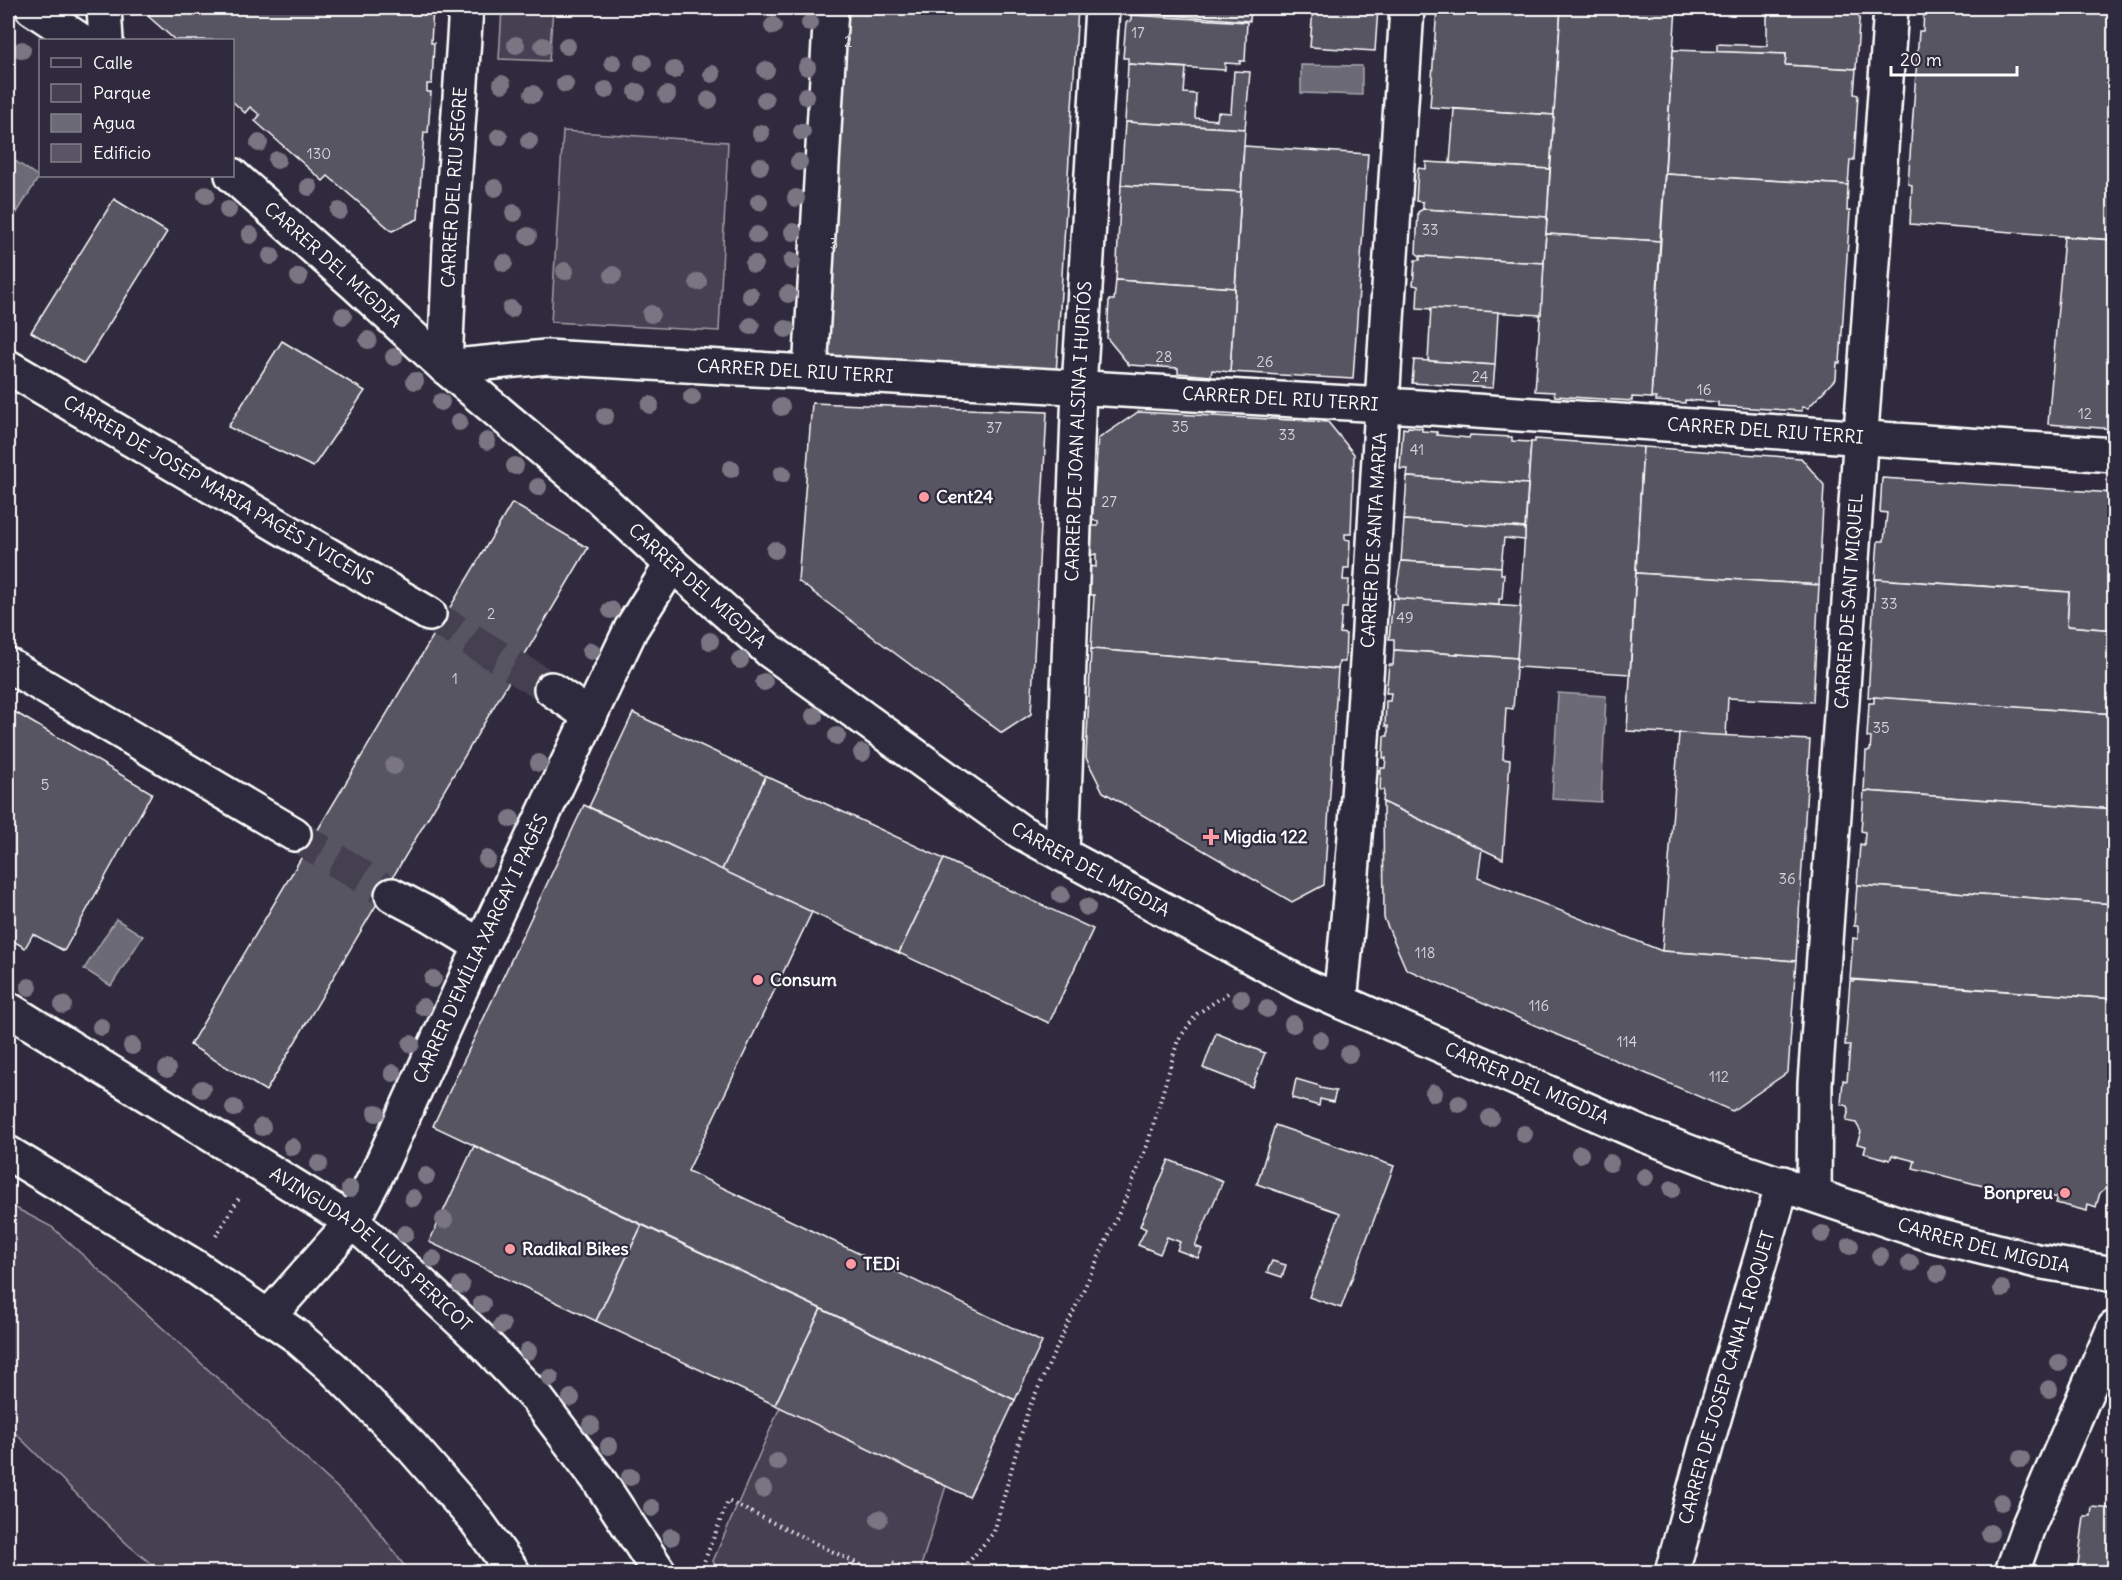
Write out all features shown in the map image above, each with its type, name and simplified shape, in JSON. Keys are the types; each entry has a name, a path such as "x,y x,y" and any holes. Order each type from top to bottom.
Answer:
{"street":[{"path":"33,8 79,39"},
{"path":"104,8 106,39"},
{"name":"CARRER DEL RIU SEGRE","path":"445,367 450,246 466,8"},
{"path":"810,373 831,8"},
{"name":"CARRER DE JOAN ALSINA I HURTÓS","path":"1062,854 1079,388 1102,8"},
{"name":"CARRER DE SANTA MARIA","path":"1340,1001 1353,880 1365,717 1407,8"},
{"name":"CARRER DE SANT MIQUEL","path":"1814,1194 1815,1083 1891,8"},
{"name":"CARRER DEL MIGDIA","path":"234,177 356,284 445,367 598,496 769,650 1021,832 1294,980 1642,1134 1712,1161 1929,1234 2037,1261 2115,1274"},
{"name":"CARRER DEL RIU TERRI","path":"445,367 546,357 1382,405 2115,455"},
{"name":"CARRER DE JOSEP MARIA PAGÈS I VICENS","path":"8,367 429,614"},
{"name":"CARRER D'EMÍLIA XARGAY I PAGÈS","path":"268,1317 352,1222 377,1174 481,946 631,629 672,564"},
{"path":"8,665 294,834"},
{"path":"550,690 590,716"},
{"path":"392,895 481,946"},
{"name":"AVINGUDA DE LLUÍS PERICOT","path":"8,1009 352,1222 447,1308 538,1400 598,1479 659,1572"},
{"path":"8,1153 194,1266 295,1335 333,1368 411,1446 475,1519 513,1572"},
{"name":"CARRER DE JOSEP CANAL I ROQUET","path":"1672,1572 1708,1439 1783,1183"},
{"path":"2012,1572 2028,1527 2115,1328"}],"path":[{"path":"945,1572 967,1564 994,1532 1028,1410 1124,1202 1147,1146 1178,1040 1197,1014 1228,993"},
{"path":"211,1244 241,1195"},
{"path":"2101,1453 2115,1454"},
{"path":"700,1572 728,1501 875,1572"},
{"path":"887,1572 892,1562 914,1572"}],"green space":[{"path":"502,8 553,8 549,61 499,59"},
{"path":"563,131 728,142 719,331 551,322"},
{"path":"8,1204 52,1227 365,1513 409,1572 161,1572 127,1544 8,1426"},
{"path":"780,1407 946,1486 921,1566 925,1572 718,1572 713,1561"}],"water":[{"path":"1301,65 1362,66 1362,95 1301,93"},
{"path":"8,156 39,177 8,227"},
{"path":"1558,693 1606,696 1601,802 1552,799"},
{"path":"116,919 143,936 111,986 84,969"}],"building":[{"path":"149,8 433,8 432,84 427,84 427,92 431,92 428,133 424,132 418,219 392,231 328,176 323,181 255,121 260,115 250,107 245,113 234,103 234,39 174,39 149,17"},
{"path":"842,8 1078,8 1056,375 818,360"},
{"path":"1130,8 1251,8 1250,21 1130,12"},
{"path":"1254,8 1279,8 1278,10"},
{"path":"1313,8 1378,8 1375,51 1310,47"},
{"path":"1437,8 1561,8 1554,115 1430,107"},
{"path":"1561,8 1676,8 1660,241 1546,234"},
{"path":"1767,8 1860,8 1856,69 1785,65 1786,54 1717,52 1717,44 1767,46"},
{"path":"1924,8 2114,8 2114,240 1910,224 1912,185 1908,184 1919,31 1923,31"},
{"path":"1131,15 1247,22 1245,61 1240,61 1240,64 1225,63 1225,70 1128,64 1128,58 1123,58 1126,22 1131,21"},
{"path":"1673,50 1786,54 1785,65 1856,69 1854,94 1858,95 1854,160 1850,160 1848,185 1665,174"},
{"path":"1128,64 1186,68 1184,93 1196,94 1195,118 1217,120 1218,112 1231,113 1234,71 1250,72 1245,129 1125,122"},
{"path":"1454,109 1554,115 1550,169 1450,163"},
{"path":"1125,122 1245,129 1241,192 1121,185"},
{"path":"1244,146 1368,154 1353,379 1230,372"},
{"path":"1426,162 1550,169 1547,217 1423,209 1423,202 1416,201 1418,168 1426,169"},
{"path":"1665,174 1848,185 1847,211 1850,211 1840,363 1837,363 1836,378 1808,408 1802,407 1802,411 1718,406 1718,402 1685,400 1685,403 1656,401 1656,398 1651,398"},
{"path":"1121,185 1241,192 1235,288 1116,280"},
{"path":"114,199 167,232 84,364 31,332"},
{"path":"1423,209 1547,217 1544,263 1420,256 1416,253 1418,212"},
{"path":"1546,234 1660,241 1651,398 1632,397 1632,401 1555,396 1554,392 1535,391"},
{"path":"2064,237 2114,240 2114,429 2048,424"},
{"path":"1420,256 1544,263 1541,315 1417,308 1418,286 1413,285 1415,260 1420,260"},
{"path":"1116,280 1235,288 1230,372 1212,370 1211,376 1178,373 1178,368 1129,365 1107,338 1109,300 1114,300"},
{"path":"1431,308 1498,312 1495,365 1428,361"},
{"path":"282,341 365,391 313,467 228,427"},
{"path":"1414,360 1495,365 1493,388 1412,383"},
{"name":"Cent24","path":"812,403 1047,412 1031,714 1002,733 798,581"},
{"path":"1138,412 1328,422 1354,454 1351,534 1345,534 1345,539 1350,540 1349,568 1344,568 1343,580 1349,580 1347,608 1342,608 1340,633 1346,634 1345,662 1339,662 1338,669 1091,649 1094,595 1088,595 1090,566 1096,567 1096,554 1091,555 1092,526 1098,526 1098,521 1092,520 1098,439"},
{"path":"1403,428 1437,432 1437,435 1469,438 1470,435 1512,437 1512,441 1531,442 1528,484 1407,477 1408,469 1400,469"},
{"path":"1535,439 1643,447 1630,674 1516,667 1531,442 1535,442"},
{"path":"1643,447 1801,458 1824,485 1819,585 1636,573"},
{"path":"1407,477 1528,484 1525,528 1404,520"},
{"path":"1882,478 2114,493 2114,630 2067,626 2069,592 1875,579 1878,541 1884,541 1887,513 1880,512"},
{"path":"512,503 588,548 266,1091 190,1045"},
{"path":"1404,520 1525,528 1525,540 1504,538 1501,567 1401,561"},
{"path":"1401,561 1501,567 1501,574 1504,574 1502,599 1499,599 1499,605 1398,599 1396,592"},
{"path":"1636,573 1819,585 1813,702 1728,698 1726,736 1627,731"},
{"path":"1875,579 2069,592 2067,626 2114,630 2114,714 1868,697"},
{"path":"1393,598 1521,607 1517,658 1394,650 1394,639 1389,639"},
{"path":"1091,649 1338,669 1324,885 1292,902 1103,792 1086,758"},
{"path":"1394,650 1517,658 1513,709 1506,708 1503,759 1510,760 1503,859 1383,802 1384,790 1380,790 1381,768 1385,768 1384,736 1388,736 1388,726 1385,726 1386,701 1390,701 1391,693 1386,693 1389,665 1393,665"},
{"path":"1874,697 2114,714 2114,809 1864,791 1866,751 1870,751 1871,738 1867,737 1869,703 1874,703"},
{"path":"8,708 152,793 64,951 33,934 25,948 8,938 8,762 12,754 8,752"},
{"path":"633,713 766,776 722,870 589,807"},
{"path":"1679,733 1810,740 1796,961 1662,951"},
{"path":"766,776 944,859 899,953 722,870"},
{"path":"1864,791 2114,809 2114,904 1857,885 1860,844 1864,845 1865,832 1861,831"},
{"path":"1383,802 1482,849 1478,878 1662,951 1796,961 1788,1072 1732,1111 1406,969 1384,918"},
{"path":"584,805 812,912 688,1171 1042,1342 1015,1400 433,1126"},
{"path":"944,859 1093,929 1049,1023 899,953"},
{"path":"1857,885 2114,904 2114,999 1850,979 1853,938 1858,939 1858,926 1854,926"},
{"path":"1850,981 2114,999 2114,1189 2107,1187 2100,1193 2096,1207 2088,1204 2087,1211 2056,1203 2058,1198 2031,1192 2030,1198 1913,1168 1915,1161 1892,1155 1890,1160 1864,1153 1866,1146 1857,1144 1861,1132 1856,1123 1846,1121 1849,1109 1848,1106 1841,1104 1843,1080 1847,1081 1850,1045 1845,1045"},
{"path":"1216,1033 1265,1053 1252,1087 1203,1068"},
{"path":"1296,1079 1336,1091 1333,1102 1320,1099 1319,1106 1292,1098"},
{"path":"1275,1125 1394,1166 1341,1308 1309,1297 1340,1213 1257,1184"},
{"path":"474,1146 642,1225 596,1321 429,1242"},
{"path":"1169,1160 1223,1181 1195,1246 1202,1249 1198,1258 1177,1250 1180,1242 1167,1237 1160,1254 1138,1245 1146,1229 1140,1226"},
{"path":"642,1225 821,1309 775,1405 596,1321"},
{"path":"1272,1261 1286,1265 1282,1277 1267,1272"},
{"path":"821,1309 1015,1400 969,1497 775,1405"},
{"path":"2092,1507 2114,1509 2114,1572 2077,1572 2084,1516 2091,1516"}],"tunnel":[{"path":"429,614 551,689"},
{"path":"294,834 392,895"}],"place":[{"name":"Cent24","path":"924,497"},
{"name":"Migdia 122","path":"1211,837"},
{"name":"Consum","path":"758,980"},
{"name":"Bonpreu","path":"2065,1193"},
{"name":"Radikal Bikes","path":"510,1249"},
{"name":"TEDi","path":"851,1264"}]}
